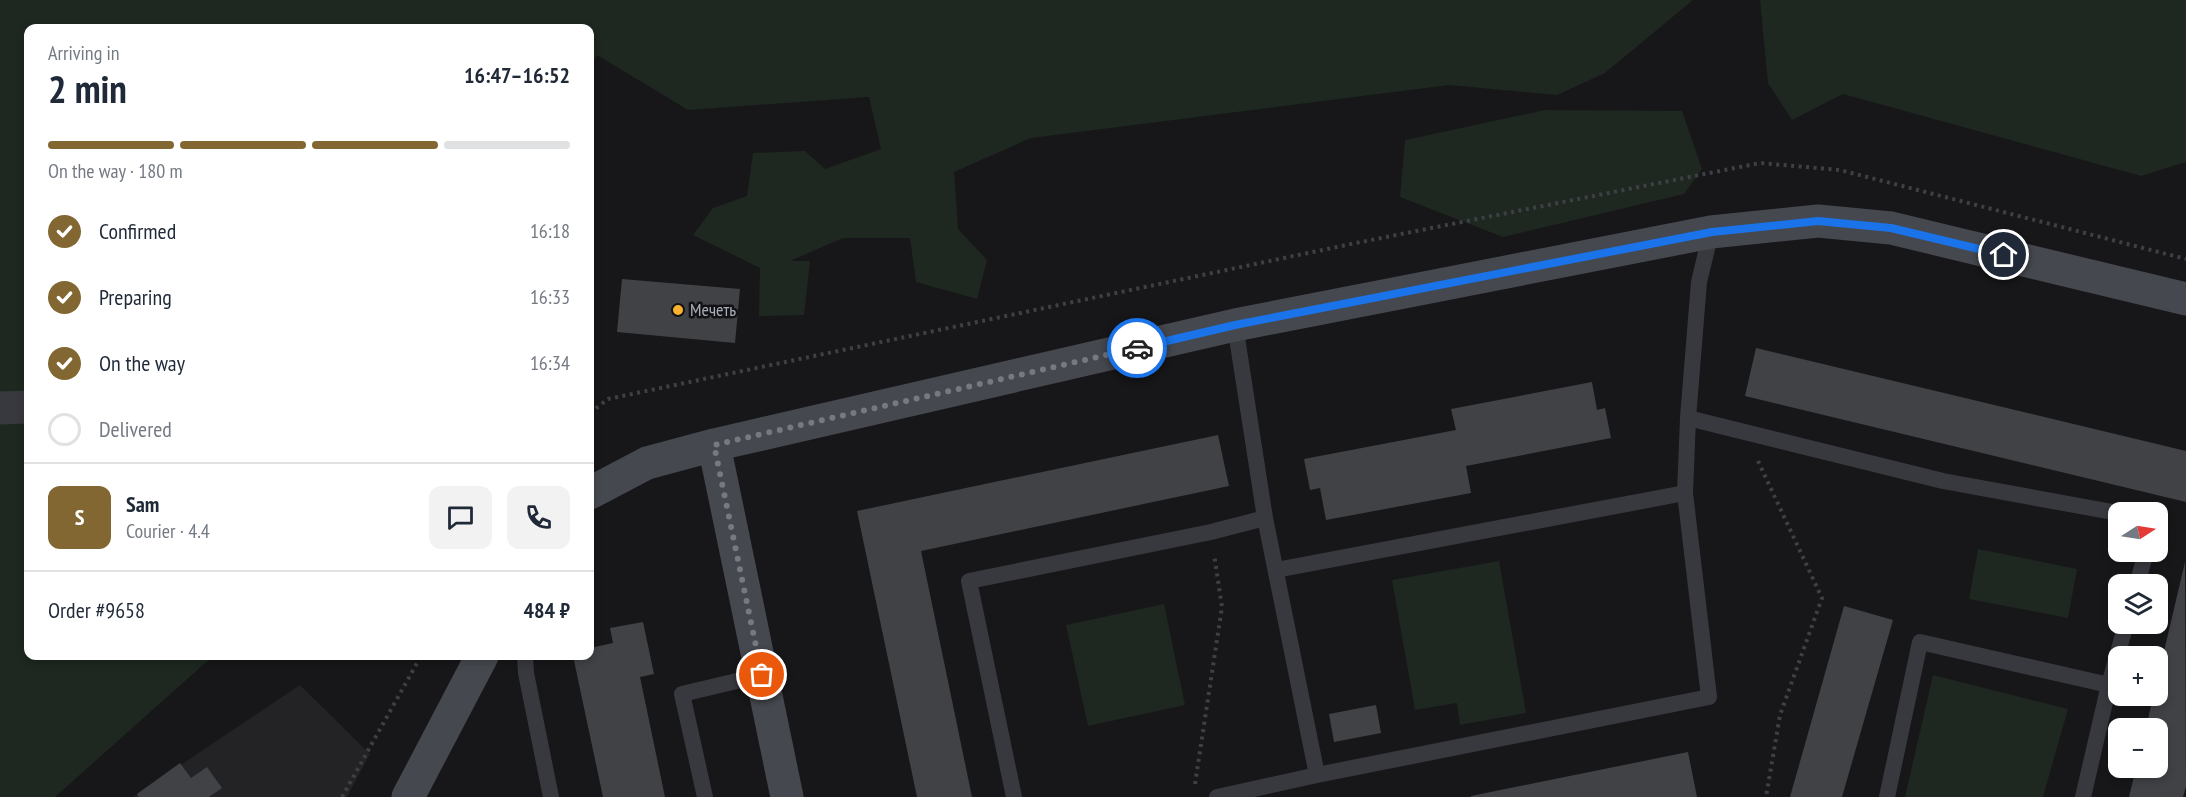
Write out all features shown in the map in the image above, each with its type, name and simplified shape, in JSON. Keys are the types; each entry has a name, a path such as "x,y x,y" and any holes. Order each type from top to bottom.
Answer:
{"main road":[{"path":"594,488 647,463 714,445 1235,325 1712,232 1818,221 1891,228 2186,299"},
{"path":"714,445 787,797"},
{"path":"408,797 480,660"}],"street":[{"path":"0,408 24,407"}],"lane":[{"path":"1217,797 1709,697 1685,493 1688,418 1699,282 1712,232"},
{"path":"1235,325 1265,518 1317,775"},
{"path":"1688,418 1943,481 2108,511"},
{"path":"1276,570 1685,493"},
{"path":"1014,797 969,581 1211,532 1265,518"},
{"path":"1887,797 1920,642 2108,685"},
{"path":"525,660 551,797"},
{"path":"705,797 682,694 762,675"},
{"path":"2083,797 2108,689"}],"path":[{"path":"1744,432 1822,598 1780,715 1766,797"},
{"path":"1195,785 1222,607 1211,532"},
{"path":"342,797 419,660"}],"shaded area":[{"path":"0,0 1693,0 1605,73 1557,95 1449,85 1031,138 954,172 958,229 987,260 977,299 916,282 910,238 843,238 790,261 810,261 804,315 759,316 760,268 693,235 713,208 747,196 753,153 805,151 825,169 881,149 869,97 688,110 597,55 594,61 594,24 24,24 24,660 209,660 55,797 0,797"},
{"path":"1760,0 2186,0 2186,162 2141,176 1843,94 1792,120 1768,83"},
{"path":"1545,110 1682,111 1702,169 1684,194 1503,237 1400,197 1405,140"},
{"path":"1978,549 2077,569 2068,618 1969,599"},
{"path":"1499,561 1526,713 1460,725 1457,703 1415,710 1392,580"},
{"path":"1164,604 1185,705 1088,726 1066,625"},
{"path":"1933,675 2068,709 2043,797 1905,797"},
{"path":"300,685 370,754 347,797 133,797"}],"building":[{"name":"Мечеть","path":"622,279 740,289 735,343 617,332"},
{"path":"1756,348 2186,451 2186,502 1745,396"},
{"path":"1592,382 1597,410 1605,408 1611,438 1466,466 1471,493 1326,520 1320,488 1310,490 1304,459 1456,430 1451,409"},
{"path":"1218,435 1229,486 921,551 972,797 917,797 857,511"},
{"path":"2185,562 2186,786 2183,797 2129,797 2134,778 2168,778 2168,718 2148,718 2151,706 2168,706 2168,646 2165,646"},
{"path":"1844,606 1893,620 1842,797 1790,797"},
{"path":"643,622 654,674 640,677 665,797 603,797 574,660 594,660 594,647 613,643 610,628"},
{"path":"1376,705 1381,733 1334,742 1329,714"},
{"path":"1688,752 1697,797 1471,797 1471,796"},
{"path":"180,763 191,778 207,767 222,788 209,797 139,797 137,794"}],"way so far":[{"path":"762,675 714,445 1137,348"}],"place":[{"name":"Мечеть","path":"678,310"}],"route":[{"path":"1137,348 1235,325 1712,232 1818,221 1891,228 2004,255"}]}
